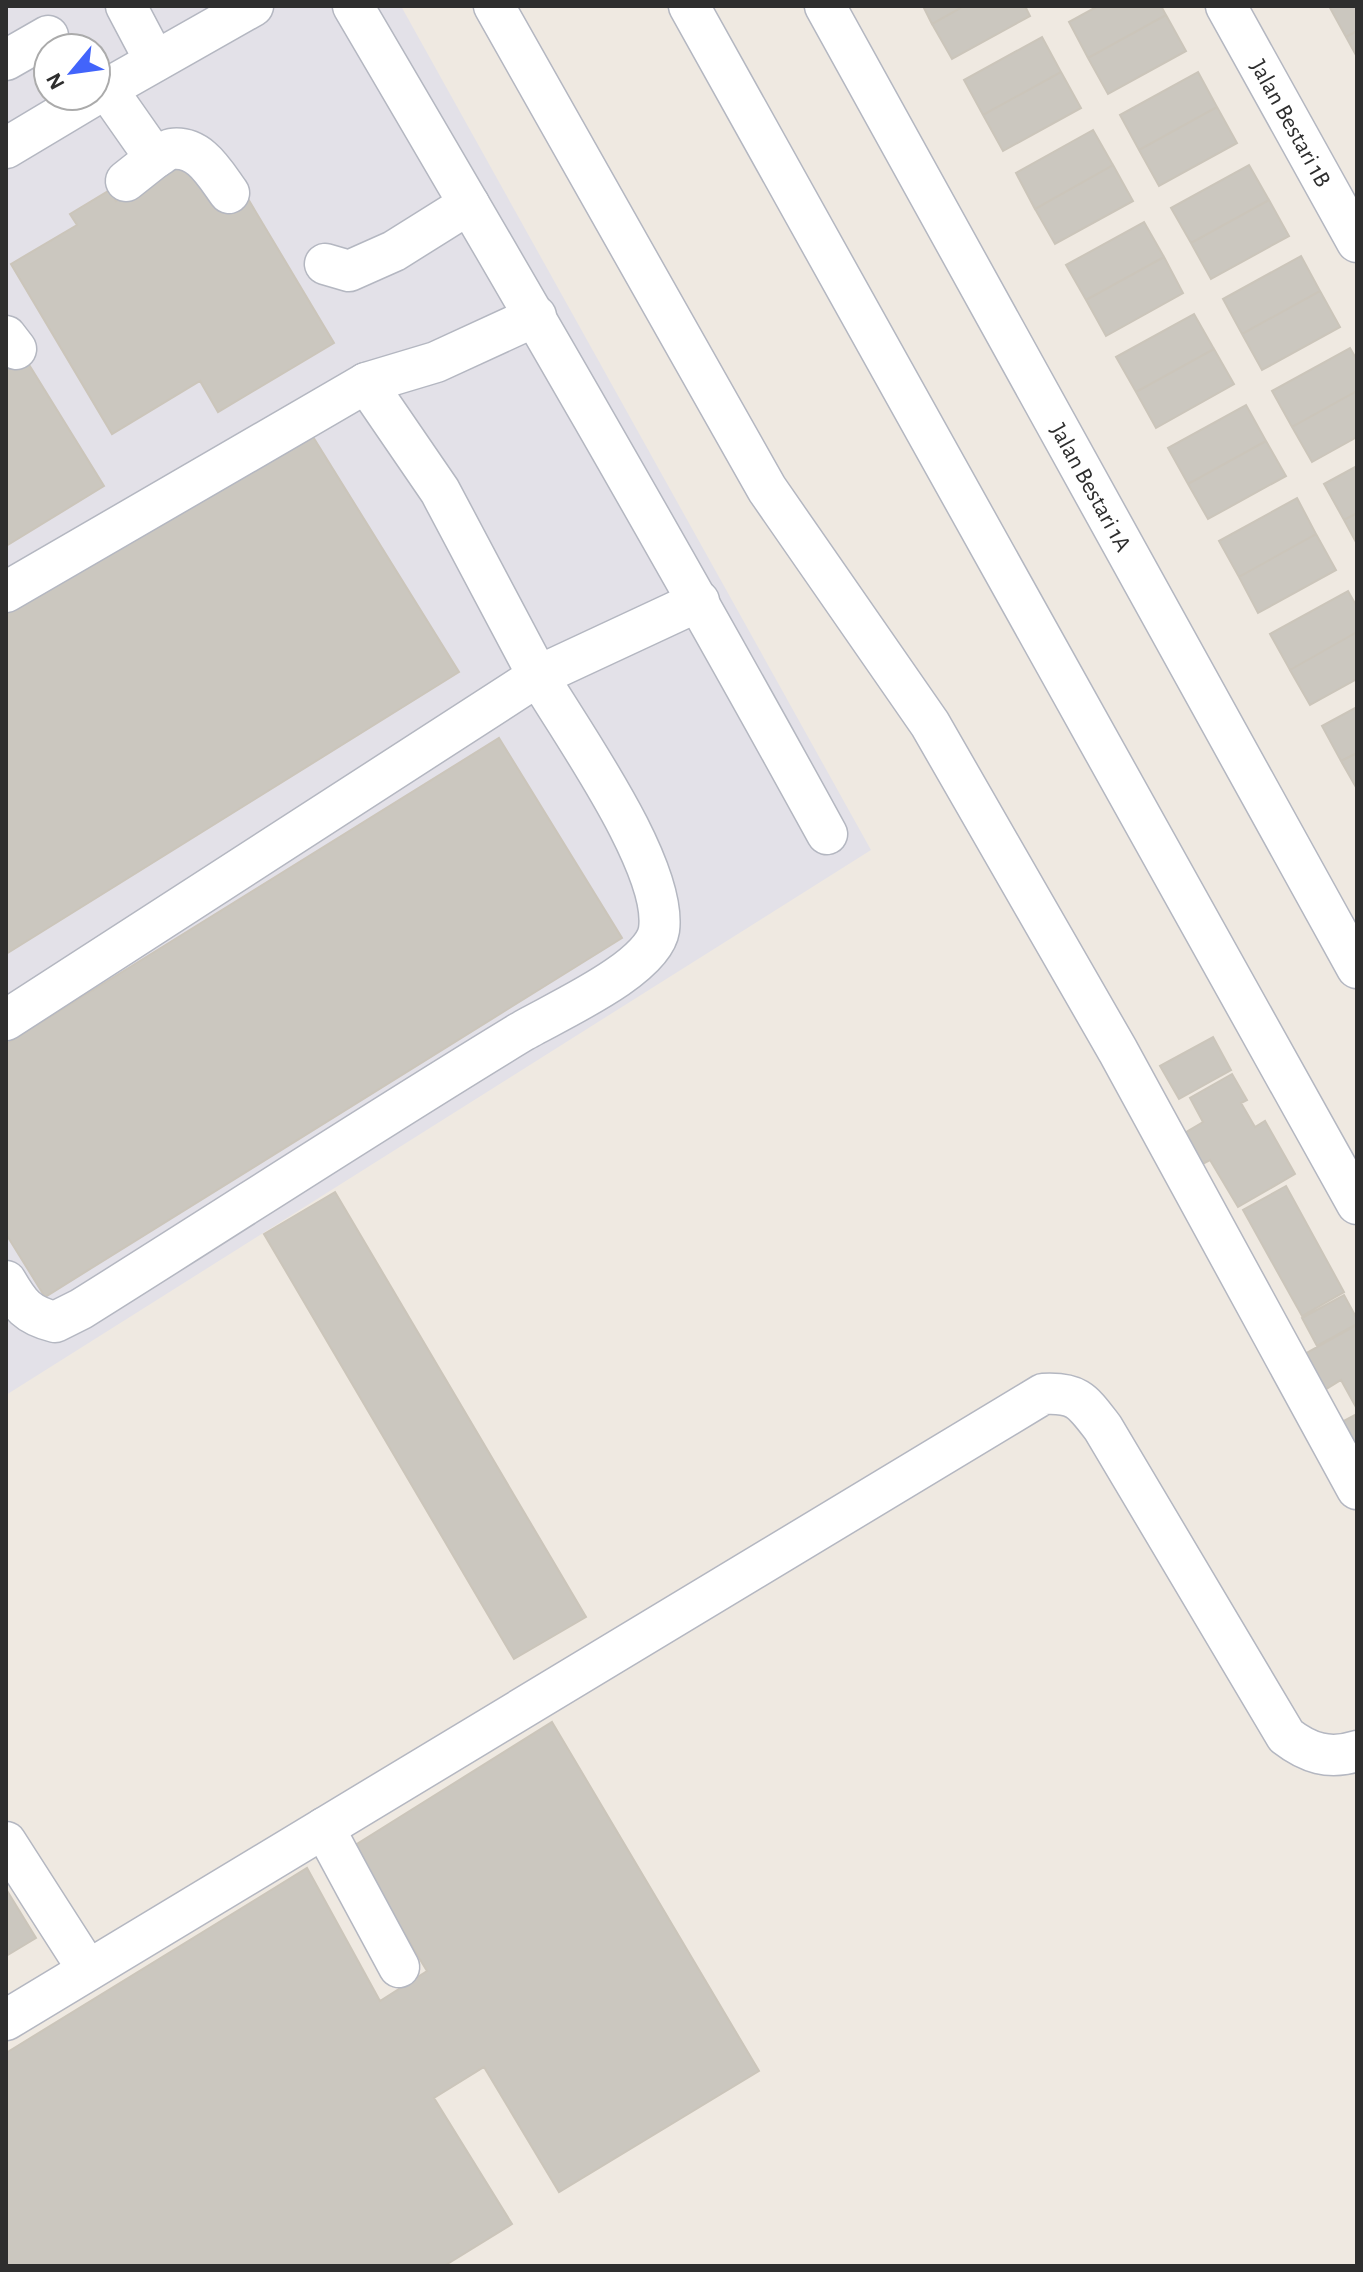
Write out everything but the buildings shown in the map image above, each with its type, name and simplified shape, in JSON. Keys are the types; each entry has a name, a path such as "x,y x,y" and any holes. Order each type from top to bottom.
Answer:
{"street":[{"path":"126,6 155,61"},
{"path":"112,86 253,6"},
{"path":"353,6 536,316 699,601 827,834"},
{"path":"494,6 767,489 930,724 1118,1051 1357,1489"},
{"path":"689,6 1355,1197"},
{"name":"Jalan Bestari 1A","path":"825,6 1357,968"},
{"name":"Jalan Bestari 1B","path":"1226,6 1357,242"},
{"path":"6,60 32,45"},
{"path":"8,142 64,112"},
{"path":"109,112 140,170 171,149 193,152 208,163 229,193"},
{"path":"325,264 349,271 394,251 469,204"},
{"path":"6,592 366,383 436,362 536,316"},
{"path":"6,1281 19,1303 36,1317 55,1322 81,1309 522,1032 634,967 659,933 659,908 638,841 538,676 440,491 366,383"},
{"path":"6,1020 538,676 699,601"},
{"path":"6,2020 1043,1394 1064,1393 1085,1404 1103,1428 1286,1736 1303,1748 1323,1755 1343,1756 1357,1751"},
{"path":"324,1828 399,1967"},
{"path":"6,1842 88,1970"}],"shaded area":[{"path":"6,6 401,6 871,850 6,1395"}]}
